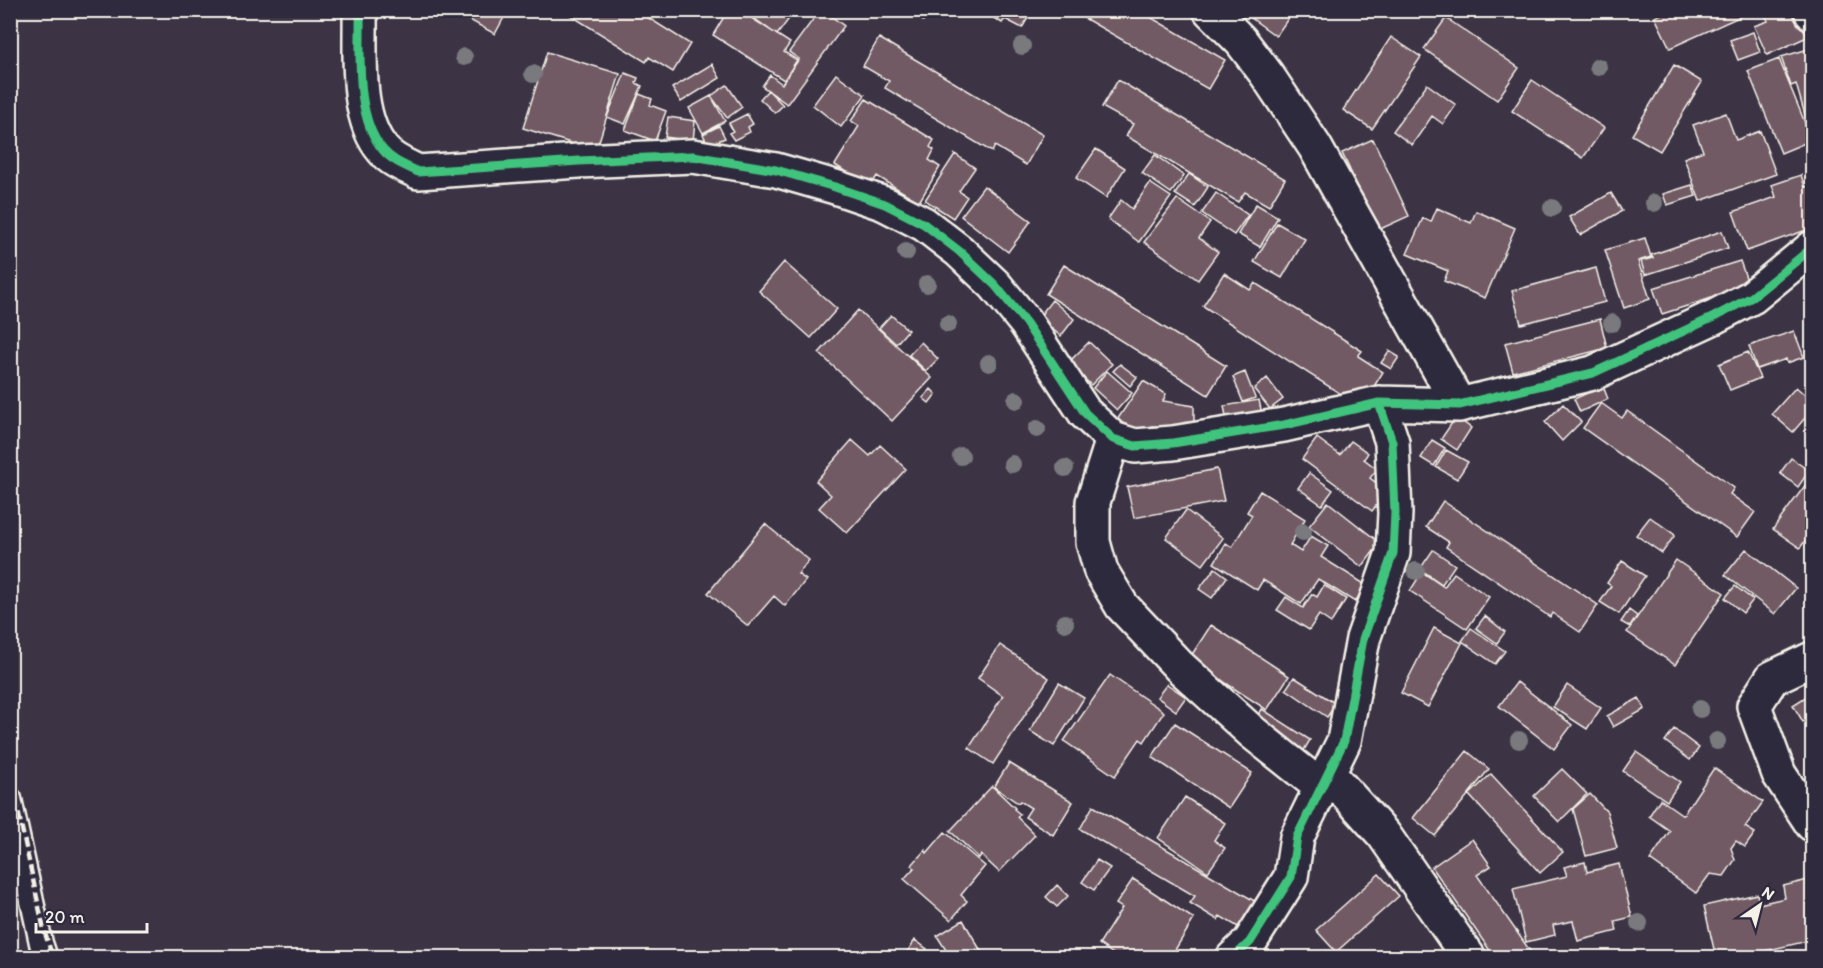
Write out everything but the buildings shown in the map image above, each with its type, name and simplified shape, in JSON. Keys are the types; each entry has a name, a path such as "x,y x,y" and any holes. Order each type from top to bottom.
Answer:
{"street":[{"path":"360,10 362,97 369,129 383,151 400,164 418,172 693,156 776,170 885,204 924,224 959,251 995,285 1026,323 1085,414 1113,439 1135,446 1173,443 1284,425 1379,403 1459,405 1593,373 1752,297 1812,248"},
{"path":"1210,10 1241,41 1267,75 1315,147 1459,405"},
{"path":"1233,957 1250,942 1291,878 1297,837 1344,741 1363,639 1393,553 1395,513 1392,442 1379,403"},
{"path":"1113,439 1093,501 1093,542 1101,571 1122,606 1179,666 1252,732 1325,780 1384,836 1468,957"},
{"path":"1812,659 1772,678 1754,706 1779,774 1812,824"}],"lane":[{"path":"10,799 46,957"}],"railway":[{"path":"10,774 44,930 53,958"}],"cycle path":[{"path":"360,10 361,83 367,120 383,150 399,163 418,172 693,156 776,170 885,204 924,224 959,251 995,285 1026,323 1085,413 1113,439 1135,446 1173,443 1284,425 1379,403 1459,405 1593,373 1752,297 1812,248"},
{"path":"1233,958 1250,942 1291,877 1297,837 1344,741 1363,639 1393,553 1395,513 1392,442 1379,403"}]}
